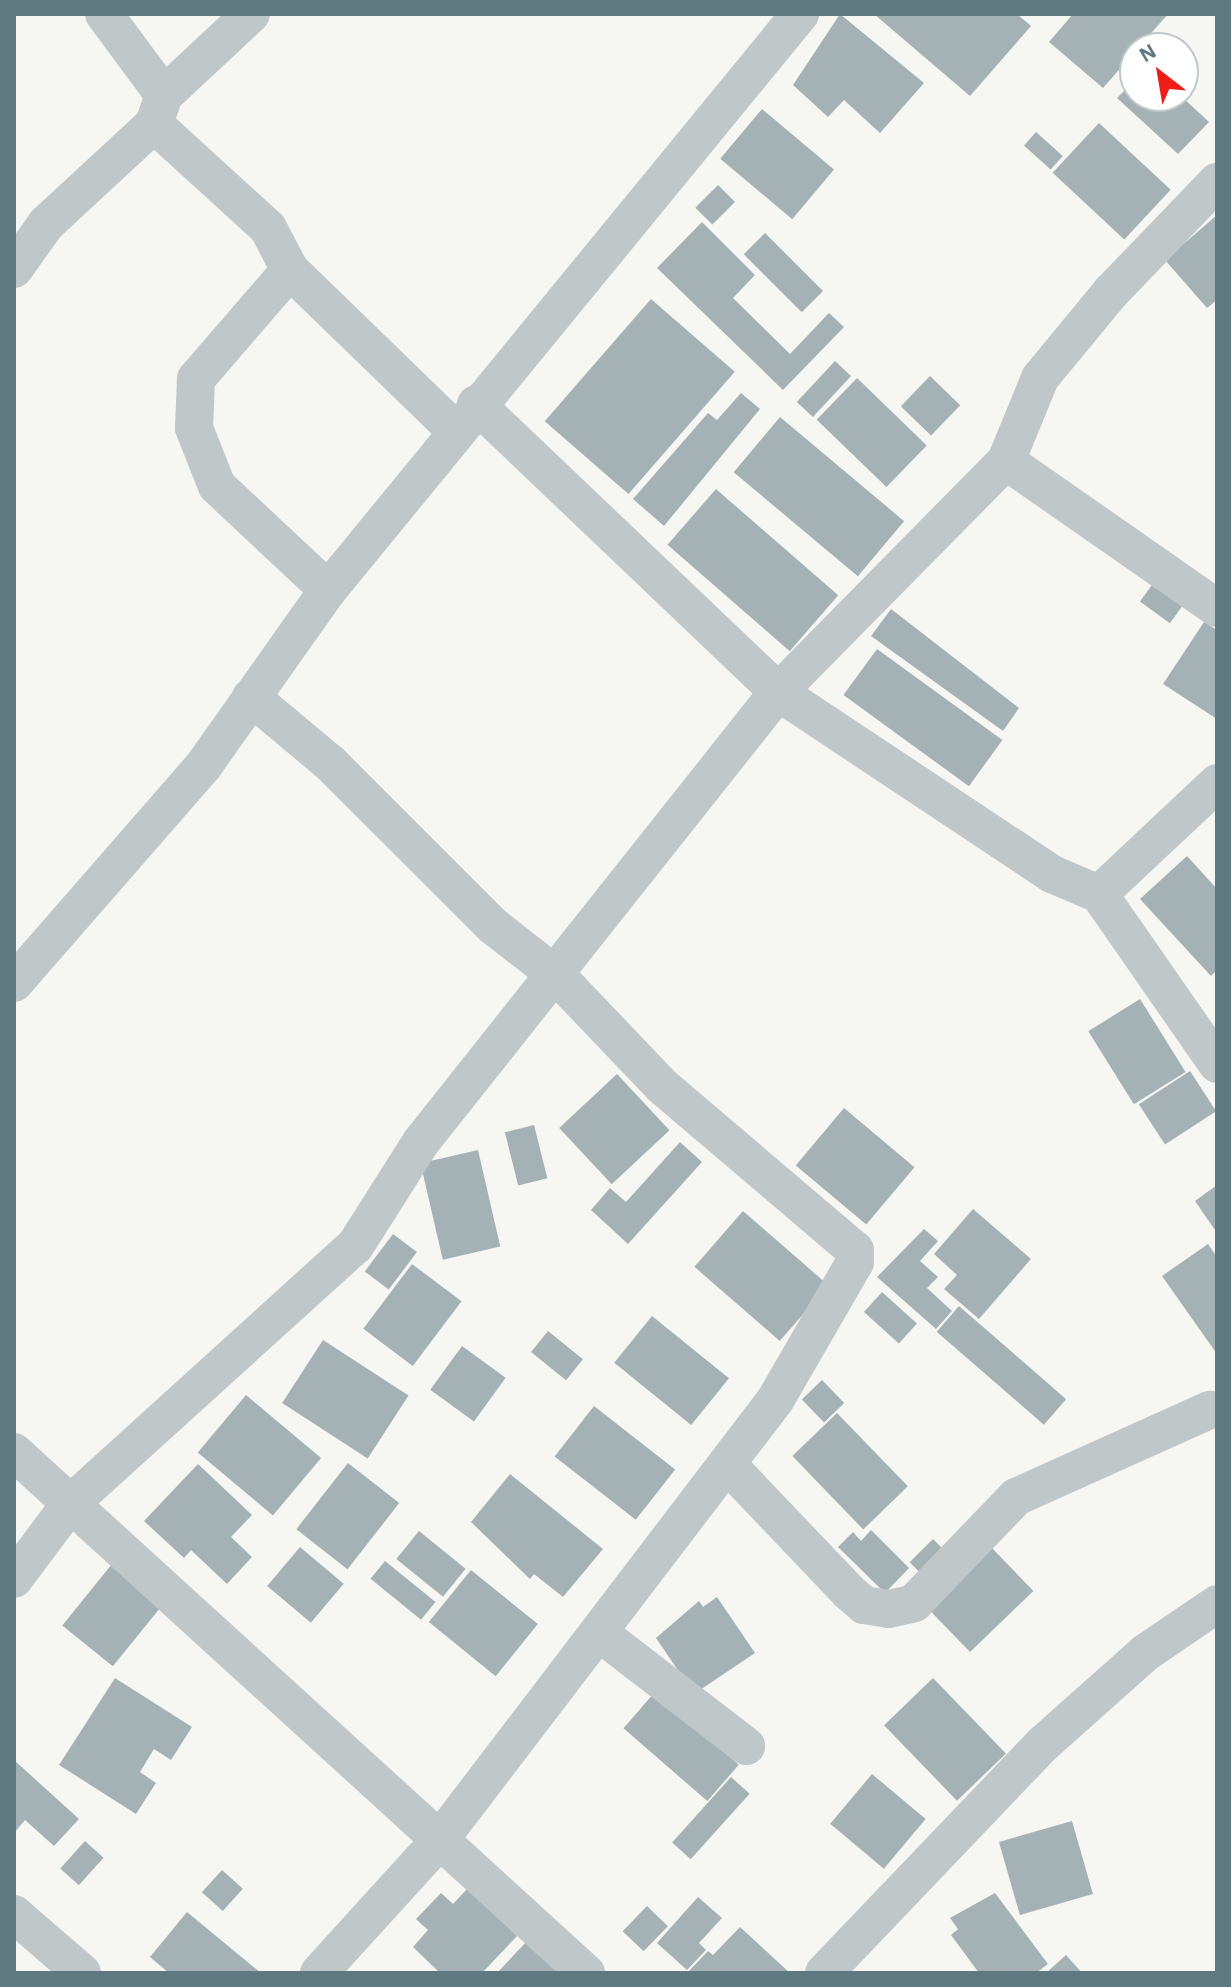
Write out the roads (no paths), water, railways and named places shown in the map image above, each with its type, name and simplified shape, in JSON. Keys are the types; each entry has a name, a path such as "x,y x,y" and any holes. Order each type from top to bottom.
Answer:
{"street":[{"path":"104,14 159,110 268,228 290,270 466,417 778,692 1052,874 1099,894 1217,1064"},
{"path":"14,269 46,224 251,14"},
{"path":"14,983 204,765 328,590 466,417 800,14"},
{"path":"14,1579 70,1504 355,1246 421,1142 778,692 1006,461 1040,378 1111,292 1217,182"},
{"path":"290,270 196,379 194,428 217,486 328,590"},
{"path":"1006,461 1217,608"},
{"path":"251,697 330,763 492,925 556,975 662,1086 855,1250 855,1262 825,1319 727,1464 602,1635 438,1842 319,1973"},
{"path":"1099,894 1217,783"},
{"path":"727,1464 849,1592 864,1605 889,1609 914,1603 1016,1497 1215,1414"},
{"path":"14,1452 438,1842 586,1973"},
{"path":"824,1973 1043,1744 1145,1653 1217,1604"},
{"path":"602,1635 746,1746"},
{"path":"14,1914 82,1973"}]}
